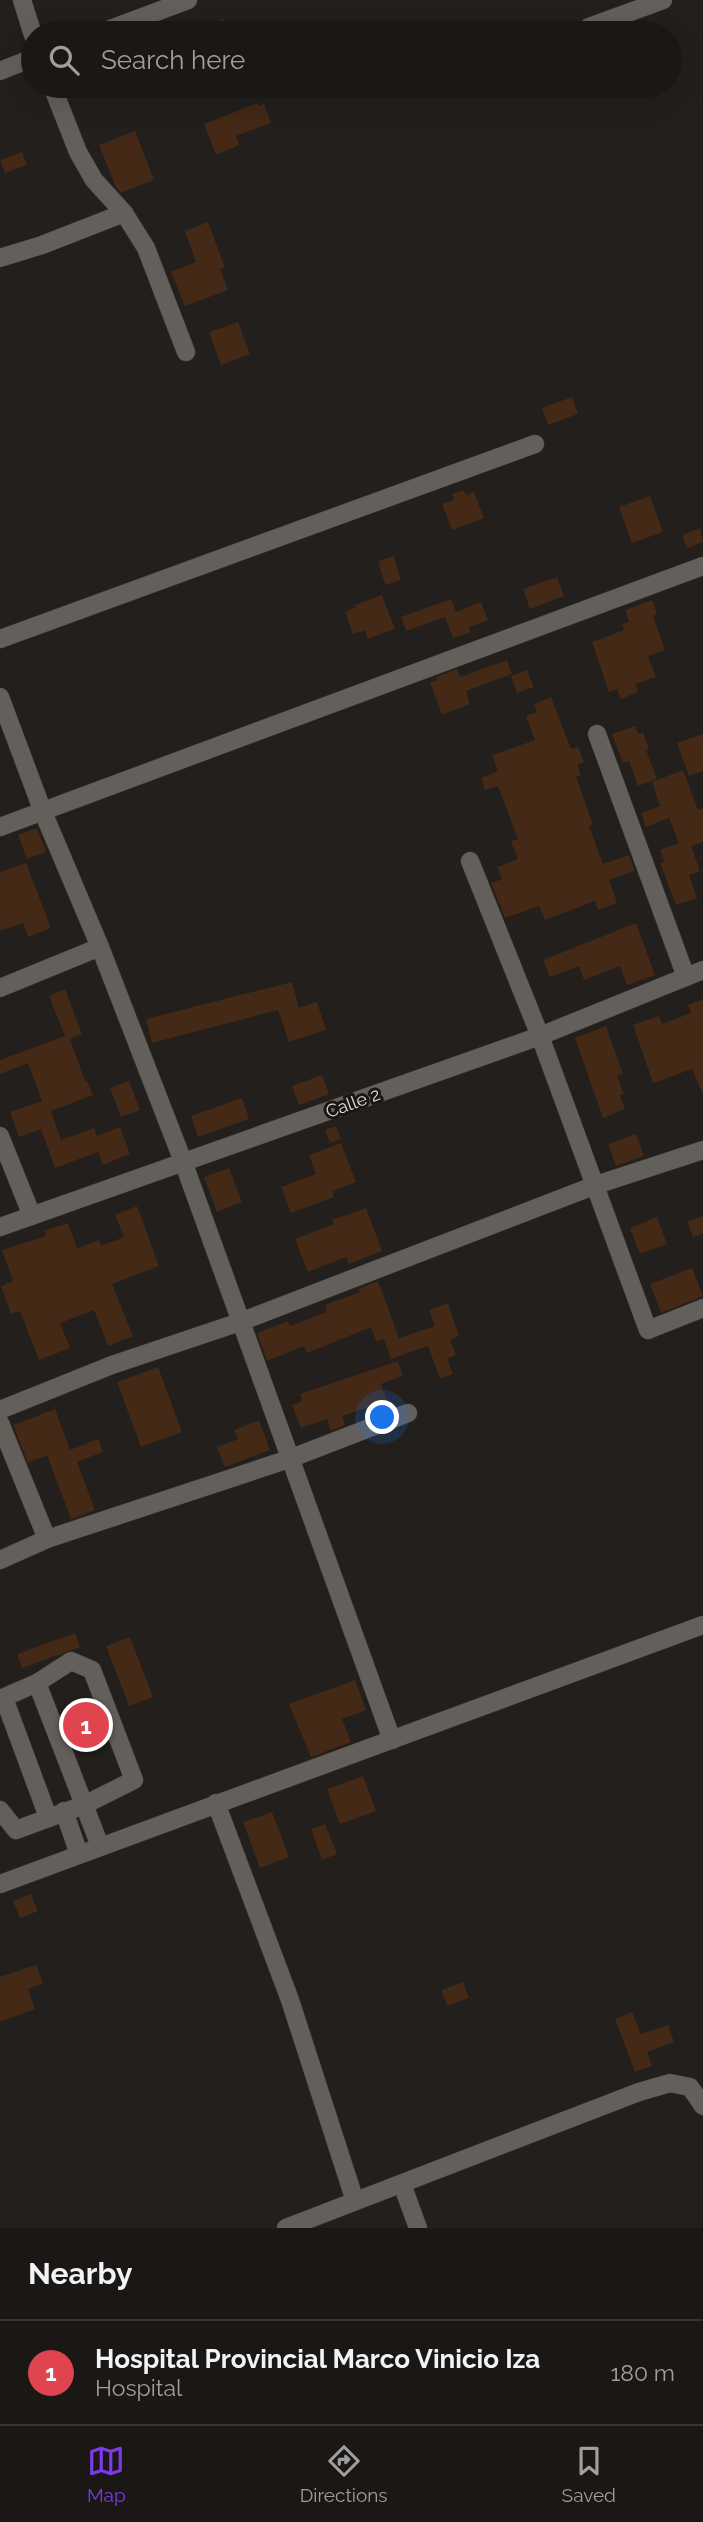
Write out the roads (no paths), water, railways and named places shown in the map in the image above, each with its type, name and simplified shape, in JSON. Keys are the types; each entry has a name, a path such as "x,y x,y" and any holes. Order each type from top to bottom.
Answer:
{"street":[{"path":"22,0 29,21"},
{"path":"132,21 188,0"},
{"path":"605,21 663,0"},
{"path":"0,71 21,63"},
{"path":"57,98 78,152 94,180 124,213 146,248 186,352"},
{"path":"0,258 42,245 124,213"},
{"path":"0,639 536,444"},
{"path":"0,827 703,566"},
{"path":"0,697 43,812 100,947 184,1164 392,1740"},
{"path":"597,734 695,973"},
{"path":"470,861 540,1036 648,1330 703,1308"},
{"path":"0,988 100,947"},
{"name":"Calle 2","path":"0,1227 540,1036 695,973"},
{"path":"0,1136 32,1216"},
{"path":"0,1410 112,1365 240,1322 596,1185 703,1150"},
{"path":"0,1560 47,1539 289,1459 408,1413"},
{"path":"0,1423 47,1539"},
{"path":"0,1884 216,1802 703,1625"},
{"path":"0,1810 16,1830 56,1814 84,1805 134,1780 92,1670 71,1661 37,1684 2,1698 56,1814 79,1854"},
{"path":"37,1684 100,1846"},
{"path":"216,1802 290,2000 355,2201"},
{"path":"286,2228 639,2092 670,2083 690,2087 703,2106"},
{"path":"402,2183 418,2228"}],"place":[{"name":"Hospital Provincial Marco Vinicio Iza","path":"86,1725"}]}
